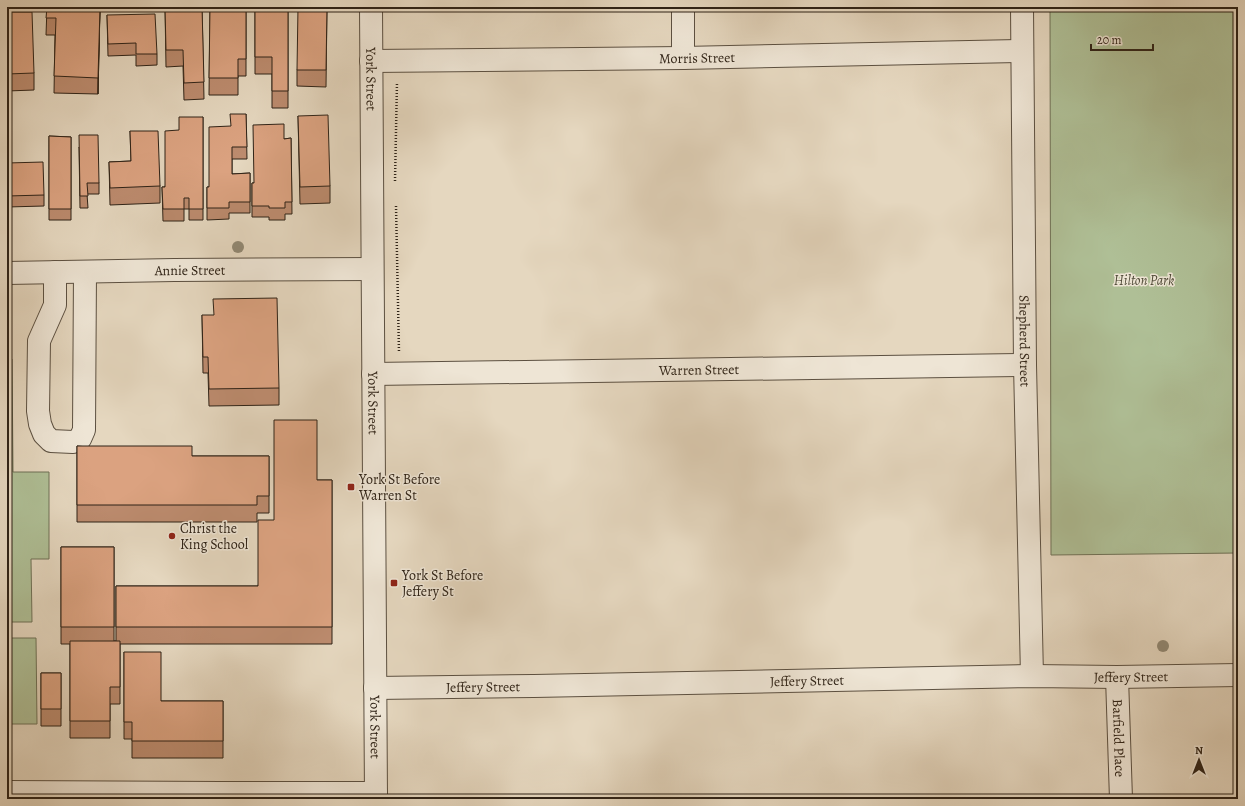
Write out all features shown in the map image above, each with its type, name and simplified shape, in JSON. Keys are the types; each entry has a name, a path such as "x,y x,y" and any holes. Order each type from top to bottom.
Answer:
{"street":[{"name":"York Street","path":"371,7 376,796"},
{"path":"683,7 683,58"},
{"name":"Shepherd Street","path":"1022,7 1025,365 1032,676"},
{"name":"Morris Street","path":"371,61 683,58 1022,51"},
{"name":"Annie Street","path":"7,273 372,269"},
{"path":"55,272 55,305 39,341 38,411 40,424 44,434 49,440 55,442 73,442 80,439 85,424 85,272"},
{"name":"Warren Street","path":"373,374 1025,365"},
{"name":"Jeffery Street","path":"375,688 1032,676 1117,677 1238,675"},
{"name":"Barfield Place","path":"1117,677 1121,799"},
{"path":"7,792 221,793 376,796"}],"path":[{"path":"395,185 397,81"},
{"path":"396,200 399,354"}],"green space":[{"name":"Hilton Park","path":"1050,7 1238,7 1238,553 1051,555"},
{"path":"7,355 12,359 13,472 49,472 49,559 31,559 32,622 7,622"},
{"path":"7,638 36,638 37,724 7,724"}],"building":[{"path":"47,7 100,7 98,78 54,76 56,18 46,18"},
{"path":"165,7 202,7 204,82 184,83 183,50 166,50"},
{"path":"210,7 246,7 246,59 238,59 238,78 209,78"},
{"path":"255,7 288,7 288,91 272,91 272,57 255,57"},
{"path":"298,7 327,7 326,70 297,70"},
{"path":"7,12 32,12 34,73 7,74"},
{"path":"155,14 157,54 136,54 136,43 108,44 107,15"},
{"path":"230,114 246,114 247,147 232,147 232,174 250,173 250,202 229,202 229,208 207,208 207,187 209,187 209,127 231,126"},
{"path":"328,115 330,186 300,187 298,116"},
{"path":"179,117 203,117 203,209 189,209 189,198 184,198 184,209 163,209 162,187 165,187 165,131 179,130"},
{"path":"284,124 284,139 291,138 292,202 285,202 285,208 252,206 252,183 254,183 253,125"},
{"path":"130,131 158,131 160,186 110,188 109,162 131,161"},
{"path":"79,135 98,135 99,183 87,183 88,196 80,196"},
{"path":"49,136 71,137 71,209 49,209"},
{"path":"43,162 44,195 7,196 7,163"},
{"path":"277,298 279,388 209,389 208,357 203,357 202,315 214,315 213,299"},
{"path":"274,420 317,420 317,480 332,480 332,627 116,627 116,586 258,586 258,520 274,520"},
{"path":"77,446 192,446 192,456 269,456 269,496 257,496 257,505 77,505"},
{"path":"61,547 114,547 114,627 61,627"},
{"path":"70,641 120,641 120,687 110,687 110,721 70,721"},
{"path":"124,652 161,652 161,701 223,701 223,741 132,741 132,722 124,722"},
{"path":"41,673 61,673 61,709 41,709"}],"place":[{"name":"York St Before Warren St","path":"351,487"},
{"name":"Christ the King School","path":"172,536"},
{"name":"York St Before Jeffery St","path":"394,583"}]}
